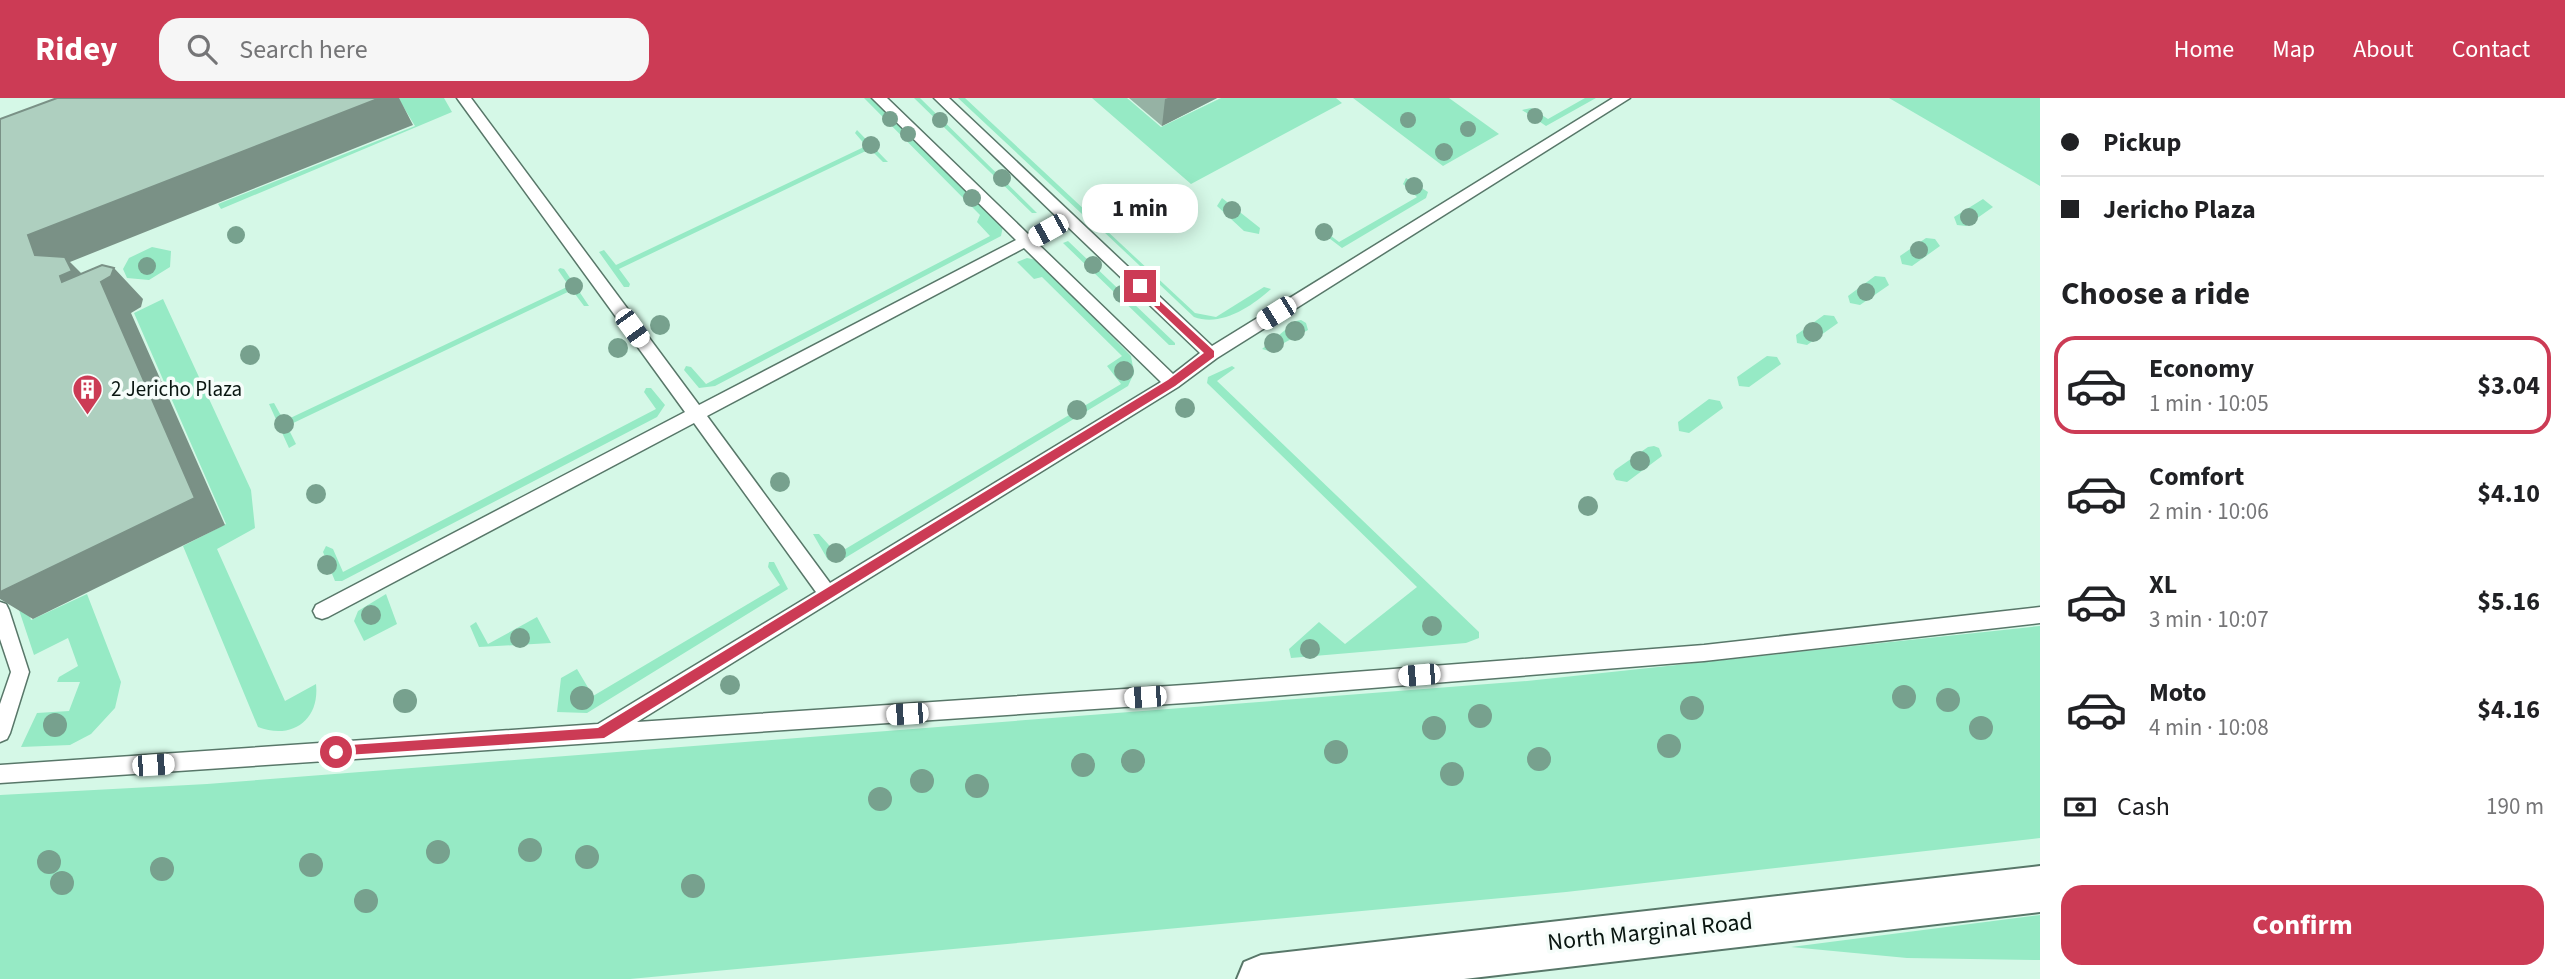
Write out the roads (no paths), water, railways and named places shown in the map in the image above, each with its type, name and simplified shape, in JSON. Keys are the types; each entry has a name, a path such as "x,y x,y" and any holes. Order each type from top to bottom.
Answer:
{"main road":[{"name":"North Marginal Road","path":"1261,979 2040,889"}],"lane":[{"path":"464,98 828,594"},
{"path":"879,98 1172,383"},
{"path":"941,98 1211,354"},
{"path":"600,734 1172,383 1211,354 1623,98"},
{"path":"323,611 1068,219"},
{"path":"0,610 20,672 0,733"},
{"path":"0,774 1199,693 1704,653 2040,615"}],"place":[{"name":"2 Jericho Plaza","path":"88,416"}]}
